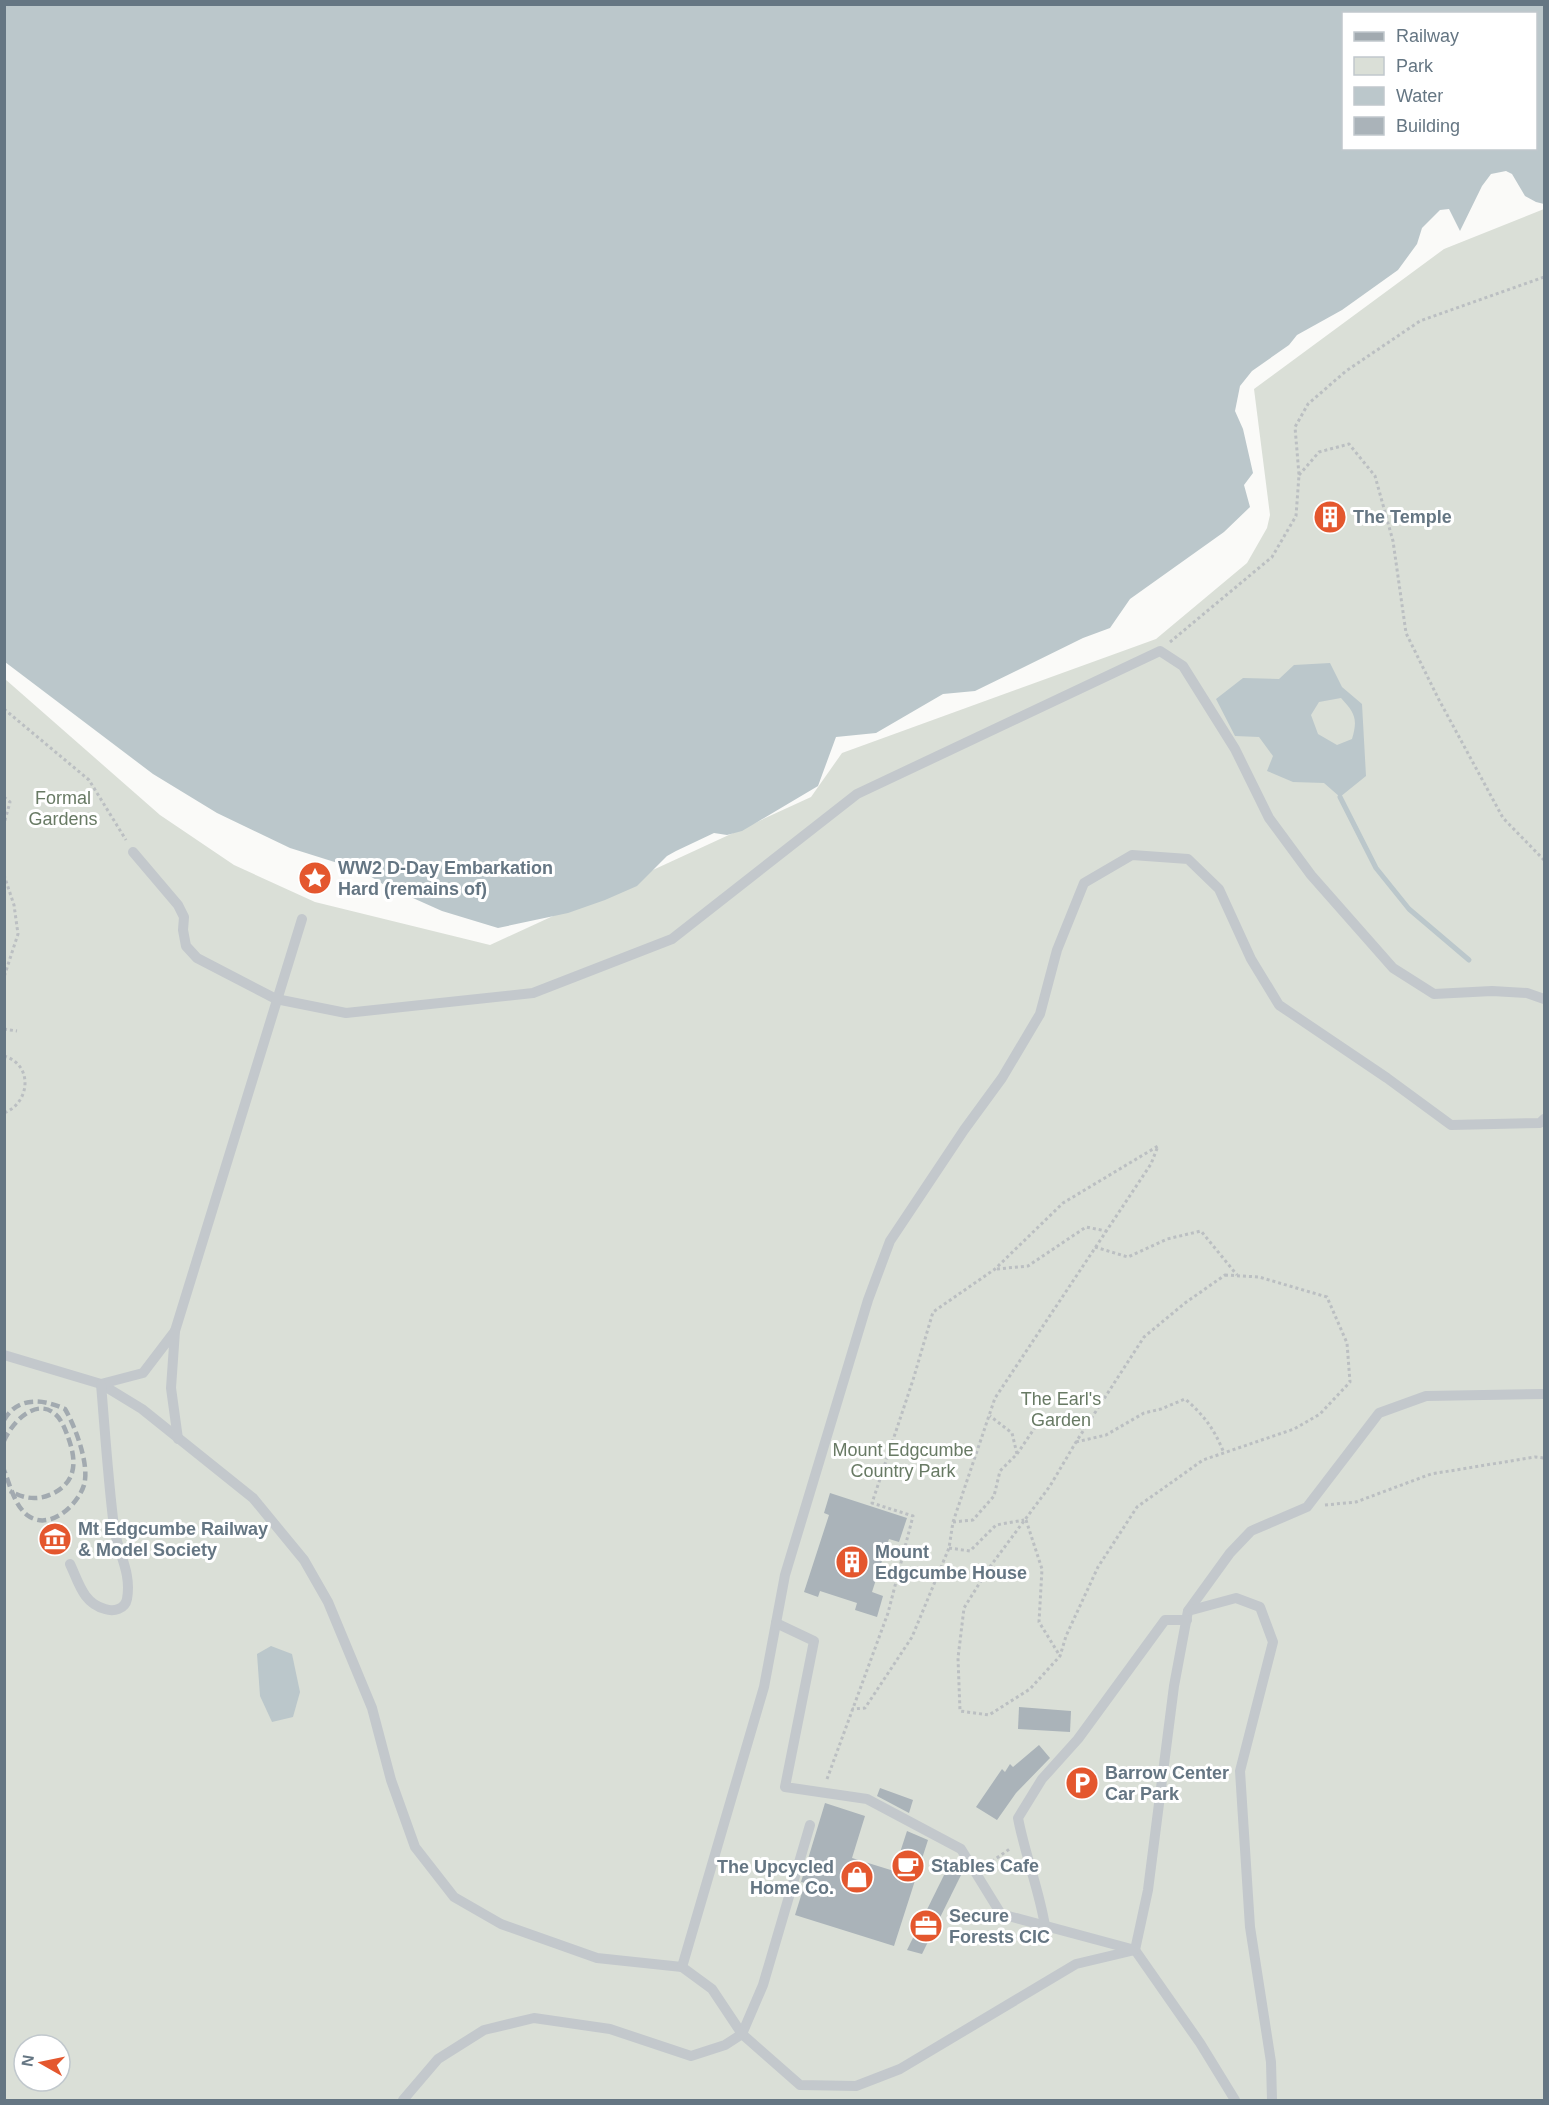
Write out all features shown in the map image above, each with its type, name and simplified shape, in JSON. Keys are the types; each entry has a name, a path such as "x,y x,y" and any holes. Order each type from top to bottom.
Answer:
{"lane":[{"path":"133,852 178,905 184,917 183,930 186,946 197,958 276,999 346,1013 533,993 672,939 857,794 1160,651 1183,666 1235,749 1269,818 1282,837 1311,875 1393,968 1434,994 1492,991 1527,993 1545,999"},
{"path":"682,1967 764,1687 785,1575 868,1300 890,1241 964,1130 1002,1078 1040,1014 1057,950 1084,883 1132,855 1188,859 1219,889 1251,959 1279,1005 1387,1078 1451,1125 1540,1123 1545,1119"},
{"path":"178,1439 171,1388 175,1331 302,918"},
{"path":"101,1384 143,1374 175,1331"},
{"path":"4,1355 101,1384 142,1409 253,1498 304,1560 328,1602 372,1708 391,1780 415,1847 454,1897 501,1924 597,1958 682,1967 712,1989 742,2034 800,2085 856,2086 900,2069 1076,1964 1135,1950"},
{"path":"70,1564 85,1597 96,1607 110,1611 122,1608 127,1602 128,1583 124,1559 114,1530 101,1384"},
{"path":"1135,1950 1148,1890 1174,1686 1188,1615 1230,1553 1251,1531 1307,1507 1379,1413 1426,1396 1545,1394"},
{"path":"1045,1926 1040,1896 1018,1818 1042,1779 1078,1739 1165,1620 1188,1615 1236,1598 1260,1607 1273,1642 1240,1771 1250,1927 1271,2061 1272,2100"},
{"path":"776,1623 814,1641 785,1787 867,1799 961,1849 1001,1914 1135,1950 1200,2043 1235,2100"},
{"path":"403,2100 438,2059 484,2030 534,2018 610,2029 691,2056 725,2045 742,2034 763,1985 810,1825"}],"path":[{"path":"1160,651 1272,557 1296,516 1299,475 1295,426 1308,404 1346,371 1420,321 1545,277"},
{"path":"1299,475 1319,452 1349,444 1375,477 1393,541 1406,633 1438,698 1503,818 1545,860"},
{"path":"4,709 89,780 133,852"},
{"path":"4,797 10,802 4,824"},
{"path":"4,875 14,905 18,934 4,977"},
{"path":"4,1029 16,1031"},
{"path":"4,1056 17,1064 23,1072 26,1091 22,1101 15,1108 4,1113"},
{"path":"823,1792 852,1709 888,1613 913,1516 872,1503 933,1312 995,1269 1063,1203 1158,1146 1151,1164 995,1398 953,1522 949,1548 912,1637 865,1708 852,1709"},
{"path":"995,1269 1028,1266 1086,1227 1106,1231"},
{"path":"1095,1247 1128,1257 1167,1239 1202,1230 1237,1276"},
{"path":"1225,1275 1259,1277 1327,1297 1347,1343 1350,1382 1320,1414 1294,1429 1203,1460 1137,1508 1098,1567 1066,1636 1060,1656 1030,1689 989,1715 960,1711 958,1658 964,1608 989,1568 1050,1486 1084,1429 1144,1337 1185,1303 1225,1275"},
{"path":"1076,1442 1106,1435 1144,1413 1185,1399 1203,1415 1217,1436 1224,1453"},
{"path":"989,1416 1012,1432 1017,1454"},
{"path":"953,1522 973,1520 994,1496 1000,1471 1017,1454 1036,1426 1058,1420 1084,1429"},
{"path":"1307,1507 1356,1502 1431,1474 1535,1457 1545,1458"},
{"path":"949,1548 970,1551 996,1525 1026,1520"},
{"path":"1026,1520 1042,1569 1039,1622 1060,1656"},
{"path":"976,1873 1023,1840"}],"green space":[{"name":"Mount Edgcumbe Country Park","path":"1544,209 1544,2100 5,2100 5,679 160,815 234,865 315,902 490,945 811,797 842,753 1156,639 1247,563 1267,528 1270,515 1254,389 1444,249"}],"water":[{"path":"5,4 1544,5 1544,204 1525,196 1512,174 1506,171 1491,174 1482,186 1460,231 1449,209 1440,210 1422,228 1417,244 1398,270 1342,310 1297,335 1289,345 1252,371 1240,386 1235,411 1243,429 1253,473 1244,485 1250,507 1224,532 1130,599 1110,628 1083,638 975,691 943,694 876,733 836,737 818,786 742,831 727,835 714,833 676,851 667,856 637,886 568,913 498,928 442,911 386,886 360,870 290,848 217,813 153,774 5,662"},
{"path":"1330,663 1342,687 1362,704 1366,776 1340,797 1324,783 1293,782 1267,771 1273,756 1259,737 1235,736 1216,699 1243,678 1279,679 1294,665","holes":["1341,698 1354,717 1354,732 1352,739 1337,745 1318,734 1311,715 1319,702"]},
{"path":"271,1646 292,1654 300,1692 293,1717 272,1722 260,1696 257,1654"}],"building":[{"name":"Mount Edgcumbe House","path":"830,1493 907,1518 899,1542 889,1539 872,1592 883,1596 877,1617 855,1610 857,1603 820,1591 818,1597 804,1592 829,1515 824,1513"},
{"name":"Mt Edgcumbe Railway & Model Society","path":"63,1527 69,1542 48,1552 41,1536"},
{"path":"1019,1707 1071,1711 1070,1732 1018,1729"},
{"path":"1039,1745 1050,1758 1016,1793 997,1820 976,1807 1002,1769 1005,1772 1010,1764 1013,1767"},
{"path":"880,1788 913,1800 909,1813 877,1796"},
{"path":"825,1803 865,1816 852,1858 894,1871 907,1831 928,1840 894,1946 795,1915 805,1883 801,1882"},
{"path":"950,1863 964,1869 922,1954 907,1950"}],"waterway":[{"path":"1340,797 1376,868 1409,909 1469,960"}],"railway":[{"path":"4,1420 10,1412 24,1403 48,1403 65,1409 73,1425 83,1457 84,1485 76,1501 62,1514 44,1520 36,1519 27,1515 19,1505 4,1470"},
{"path":"4,1441 12,1427 24,1415 31,1411 46,1409 54,1413 61,1421 73,1453 71,1475 62,1488 54,1493 32,1498 10,1491"}],"place":[{"name":"The Temple","path":"1330,517"},
{"name":"WW2 D-Day Embarkation Hard (remains of)","path":"315,878"},
{"name":"Mt Edgcumbe Railway & Model Society","path":"55,1539"},
{"name":"Mount Edgcumbe House","path":"852,1562"},
{"name":"Barrow Center Car Park","path":"1082,1783"},
{"name":"Stables Cafe","path":"908,1866"},
{"name":"The Upcycled Home Co.","path":"857,1877"},
{"name":"Secure Forests CIC","path":"926,1926"}],"park label":[{"name":"Formal Gardens","path":"63,808"},
{"name":"The Earl's Garden","path":"1061,1409"}]}
